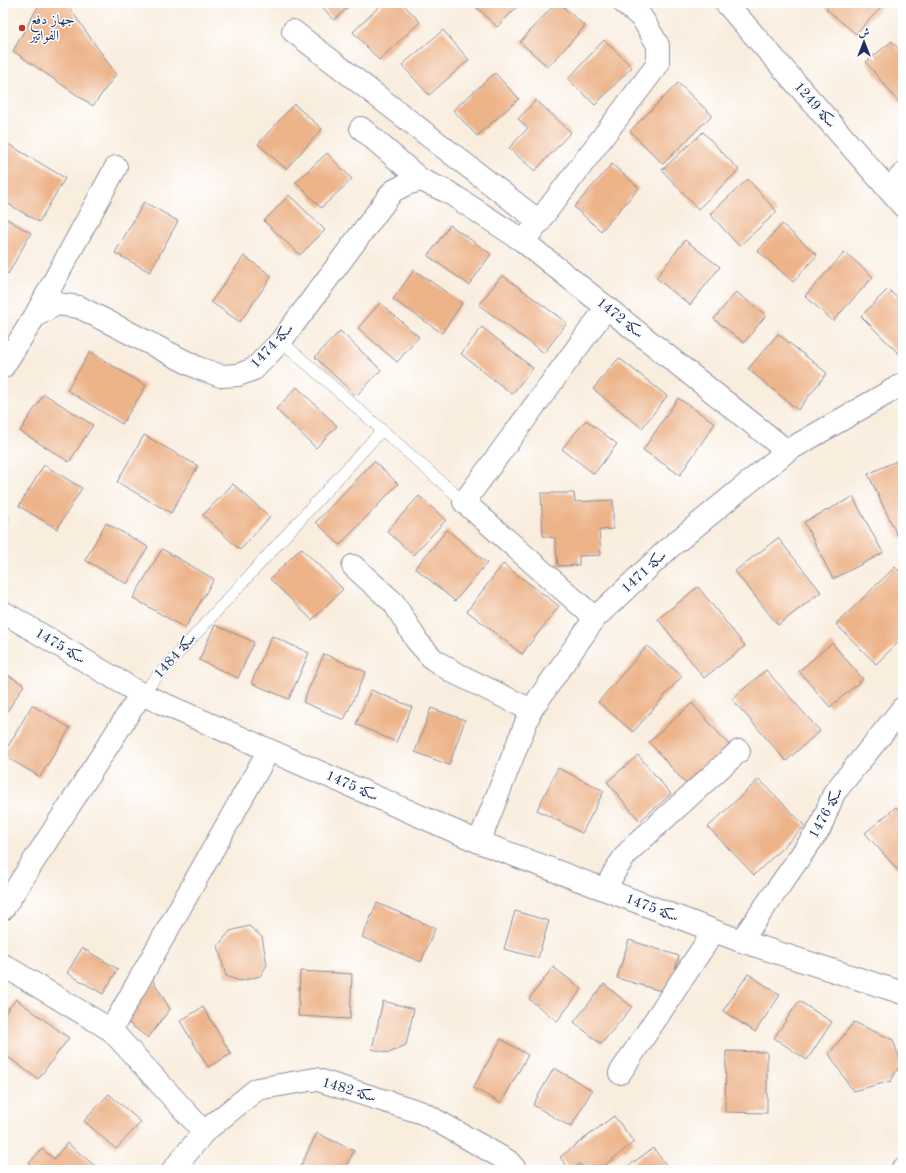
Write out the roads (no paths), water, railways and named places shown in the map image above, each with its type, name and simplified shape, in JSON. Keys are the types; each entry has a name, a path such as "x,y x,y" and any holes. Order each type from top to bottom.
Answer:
{"street":[{"path":"523,241 540,222 658,64 658,45 642,18 624,3"},
{"name":"سكة 1249","path":"726,3 896,182 903,206"},
{"path":"293,31 540,222"},
{"path":"361,128 421,180"},
{"path":"35,316 116,167"},
{"name":"سكة 1472","path":"421,180 448,192 523,241 787,451"},
{"name":"سكة 1474","path":"3,368 35,316 57,304 79,307 198,368 220,376 238,375 254,369 281,341 393,192 407,184 421,180"},
{"path":"595,618 464,502 607,307"},
{"name":"سكة 1471","path":"479,842 531,710 595,618 669,548 787,451 903,384"},
{"path":"353,566 394,603 417,641 433,659 453,672 531,710"},
{"name":"سكة 1475","path":"3,612 141,694 479,842 741,941 903,993"},
{"name":"سكة 1484","path":"3,909 141,694"},
{"name":"سكة 1476","path":"741,941 820,828 834,793 903,708"},
{"path":"111,1030 269,750"},
{"path":"606,890 612,874 632,848 739,751"},
{"path":"620,1073 714,931"},
{"path":"3,965 111,1030 204,1132"},
{"name":"سكة 1482","path":"173,1170 204,1132 257,1089 315,1079 423,1113 508,1161 516,1170"}],"lane":[{"path":"281,341 464,502"},
{"name":"سكة 1484","path":"141,694 382,430"}],"place":[{"name":"جهاز دفع الفواتير","path":"22,28"}]}
